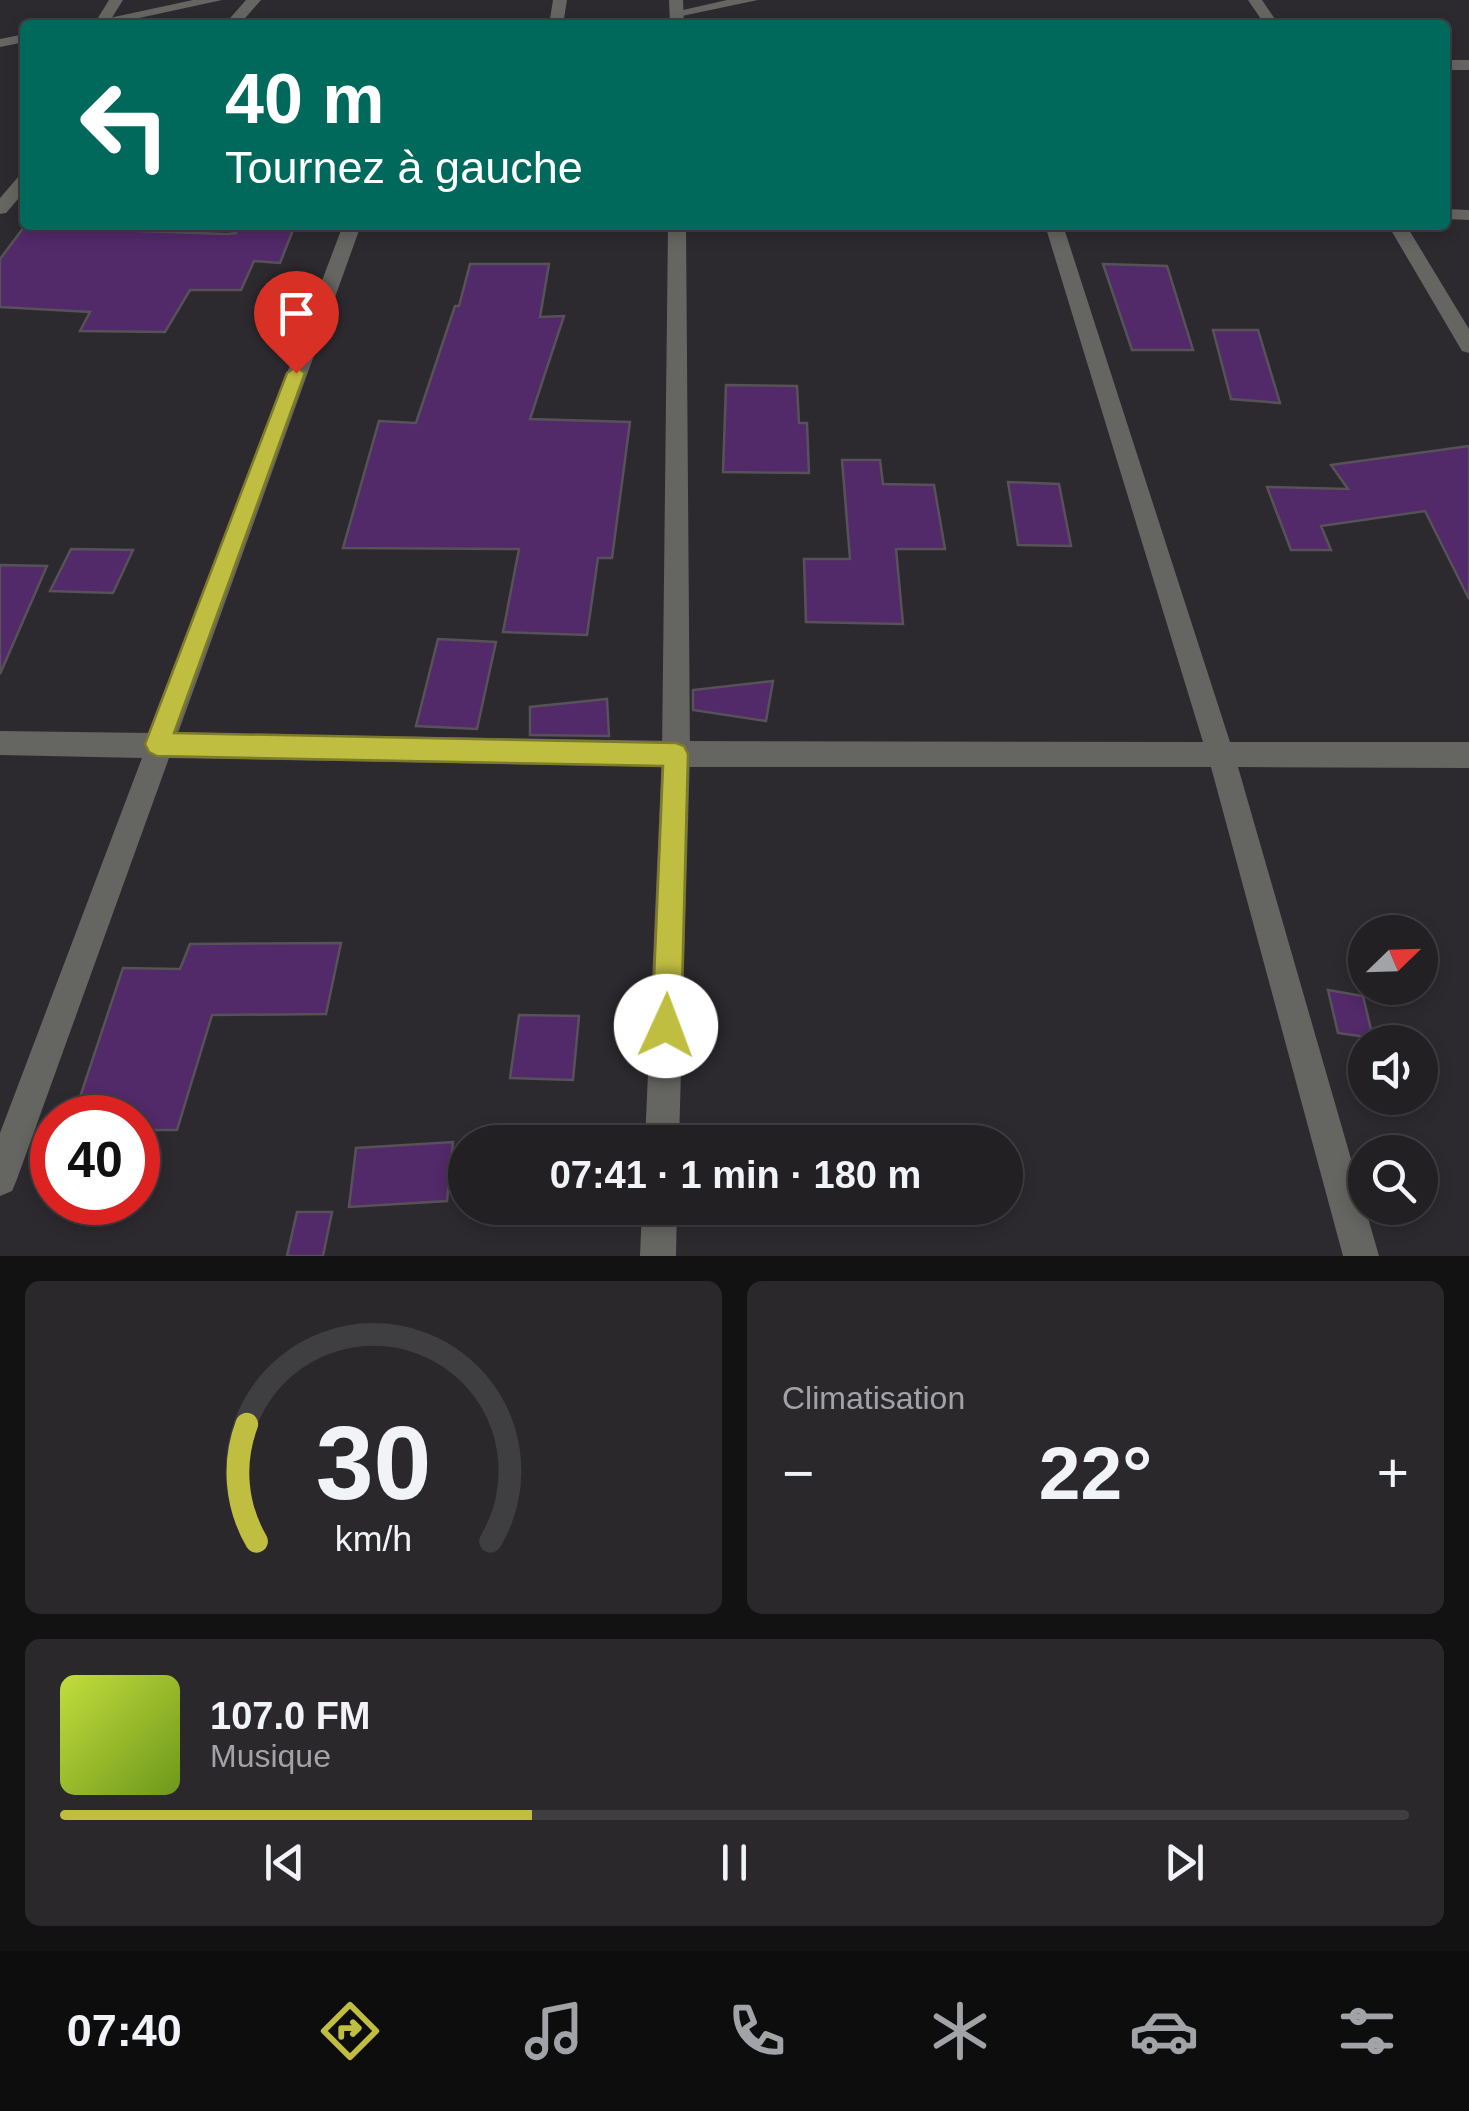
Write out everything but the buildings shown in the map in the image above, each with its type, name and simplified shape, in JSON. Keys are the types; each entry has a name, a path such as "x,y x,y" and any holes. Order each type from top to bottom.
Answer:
{"street":[{"path":"107,20 215,0"},
{"path":"236,20 254,0"},
{"path":"677,13 750,0"},
{"path":"0,209 20,186"},
{"path":"0,1179 157,744 350,230"},
{"path":"663,1125 676,754 677,230"},
{"path":"1056,230 1221,754 1361,1256"},
{"path":"1400,230 1469,346"},
{"path":"0,743 676,754 1469,755"},
{"path":"658,1256 659,1225"}],"route":[{"path":"296,373 157,744 676,754 666,1026"}]}
